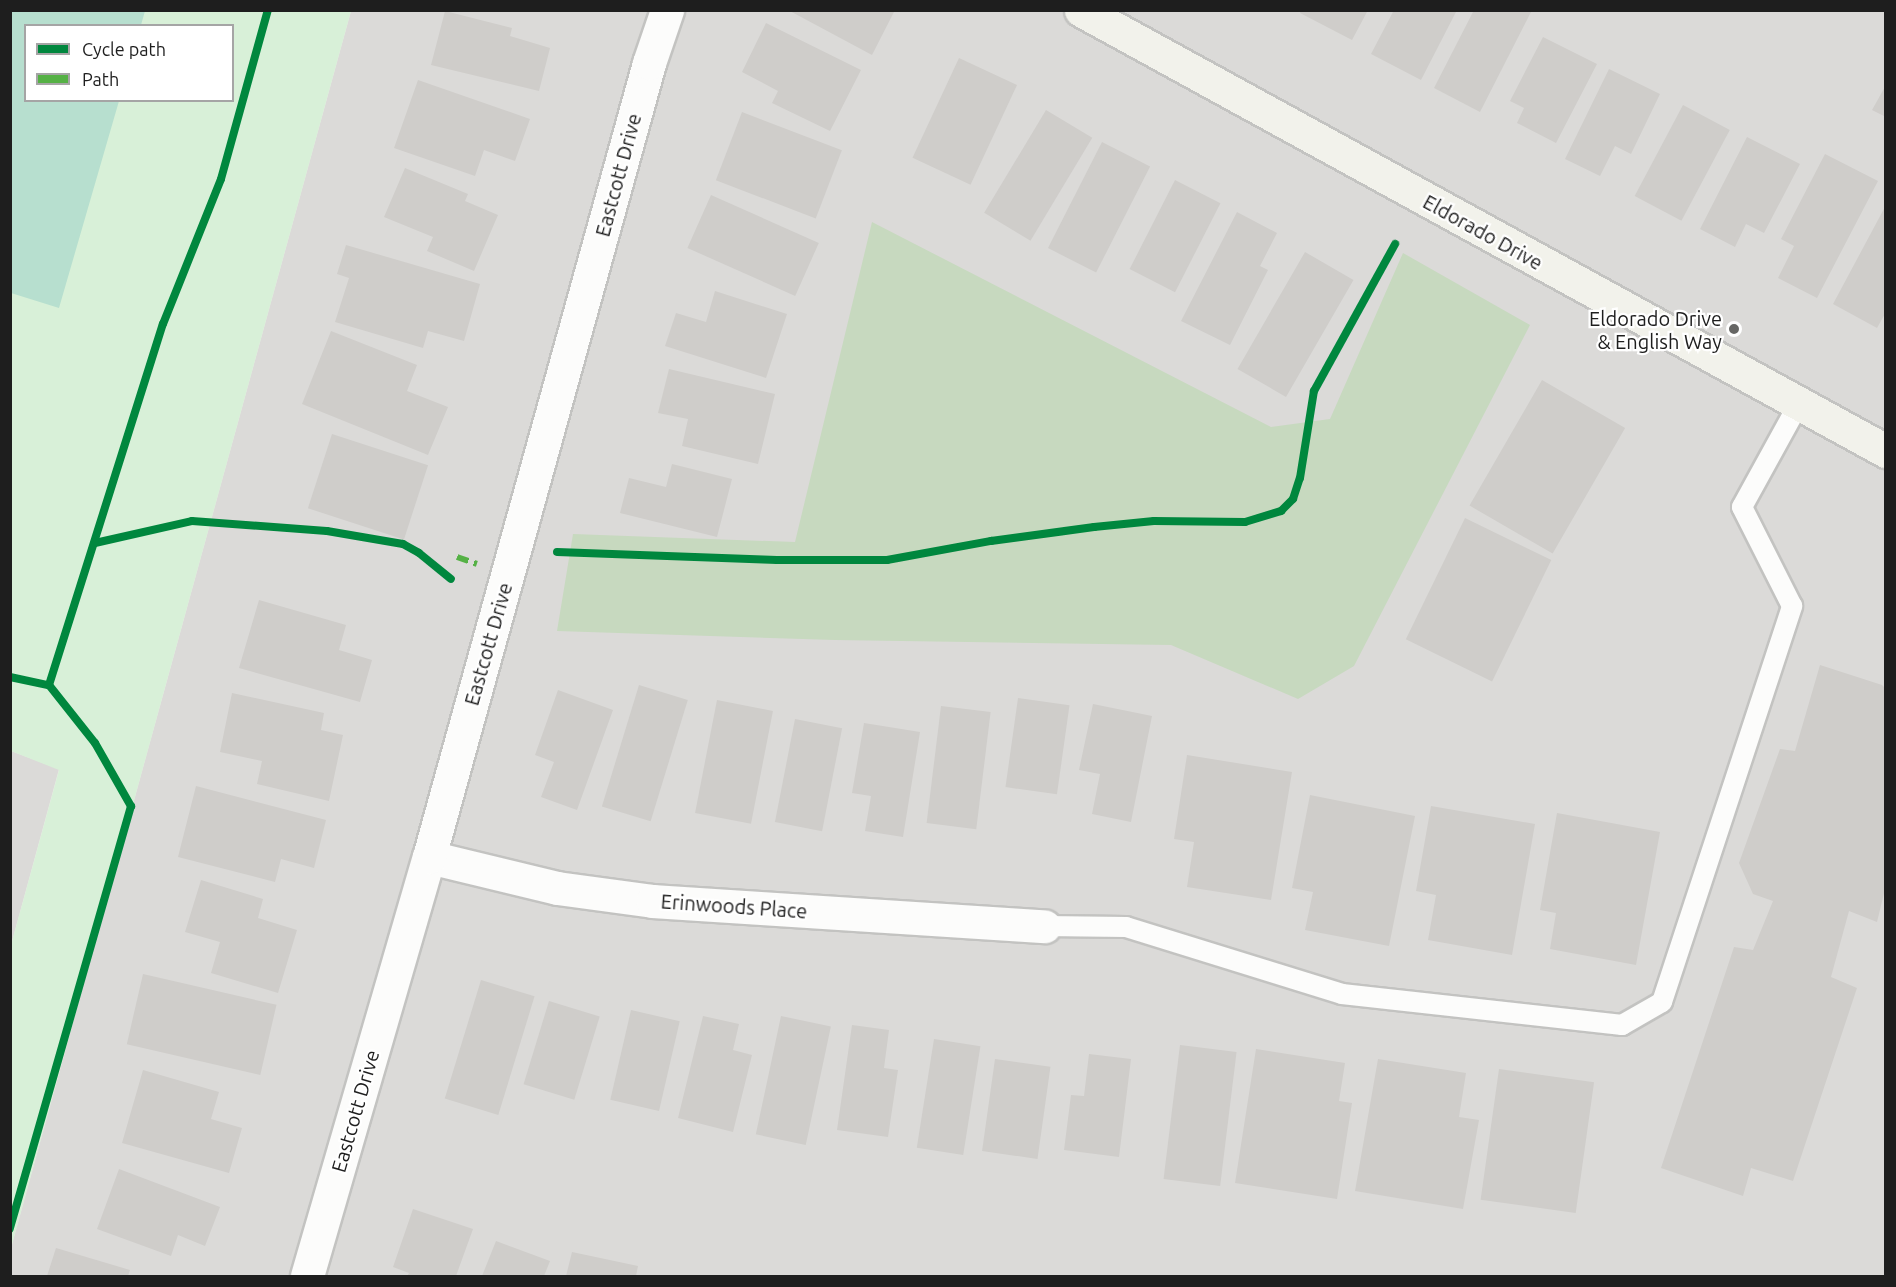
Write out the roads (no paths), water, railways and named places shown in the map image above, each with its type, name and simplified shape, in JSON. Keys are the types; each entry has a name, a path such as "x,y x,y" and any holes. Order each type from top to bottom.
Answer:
{"street":[{"name":"Eastcott Drive","path":"307,1276 429,857 649,63 667,10"},
{"name":"Eldorado Drive","path":"1082,10 1798,405 1886,451"},
{"name":"Erinwoods Place","path":"429,857 557,888 652,901 1044,926"}],"lane":[{"path":"1044,926 1126,927 1342,994 1622,1025 1662,1002 1792,606 1742,507 1798,405"}],"place":[{"name":"Eldorado Drive & English Way","path":"1734,329"}]}
